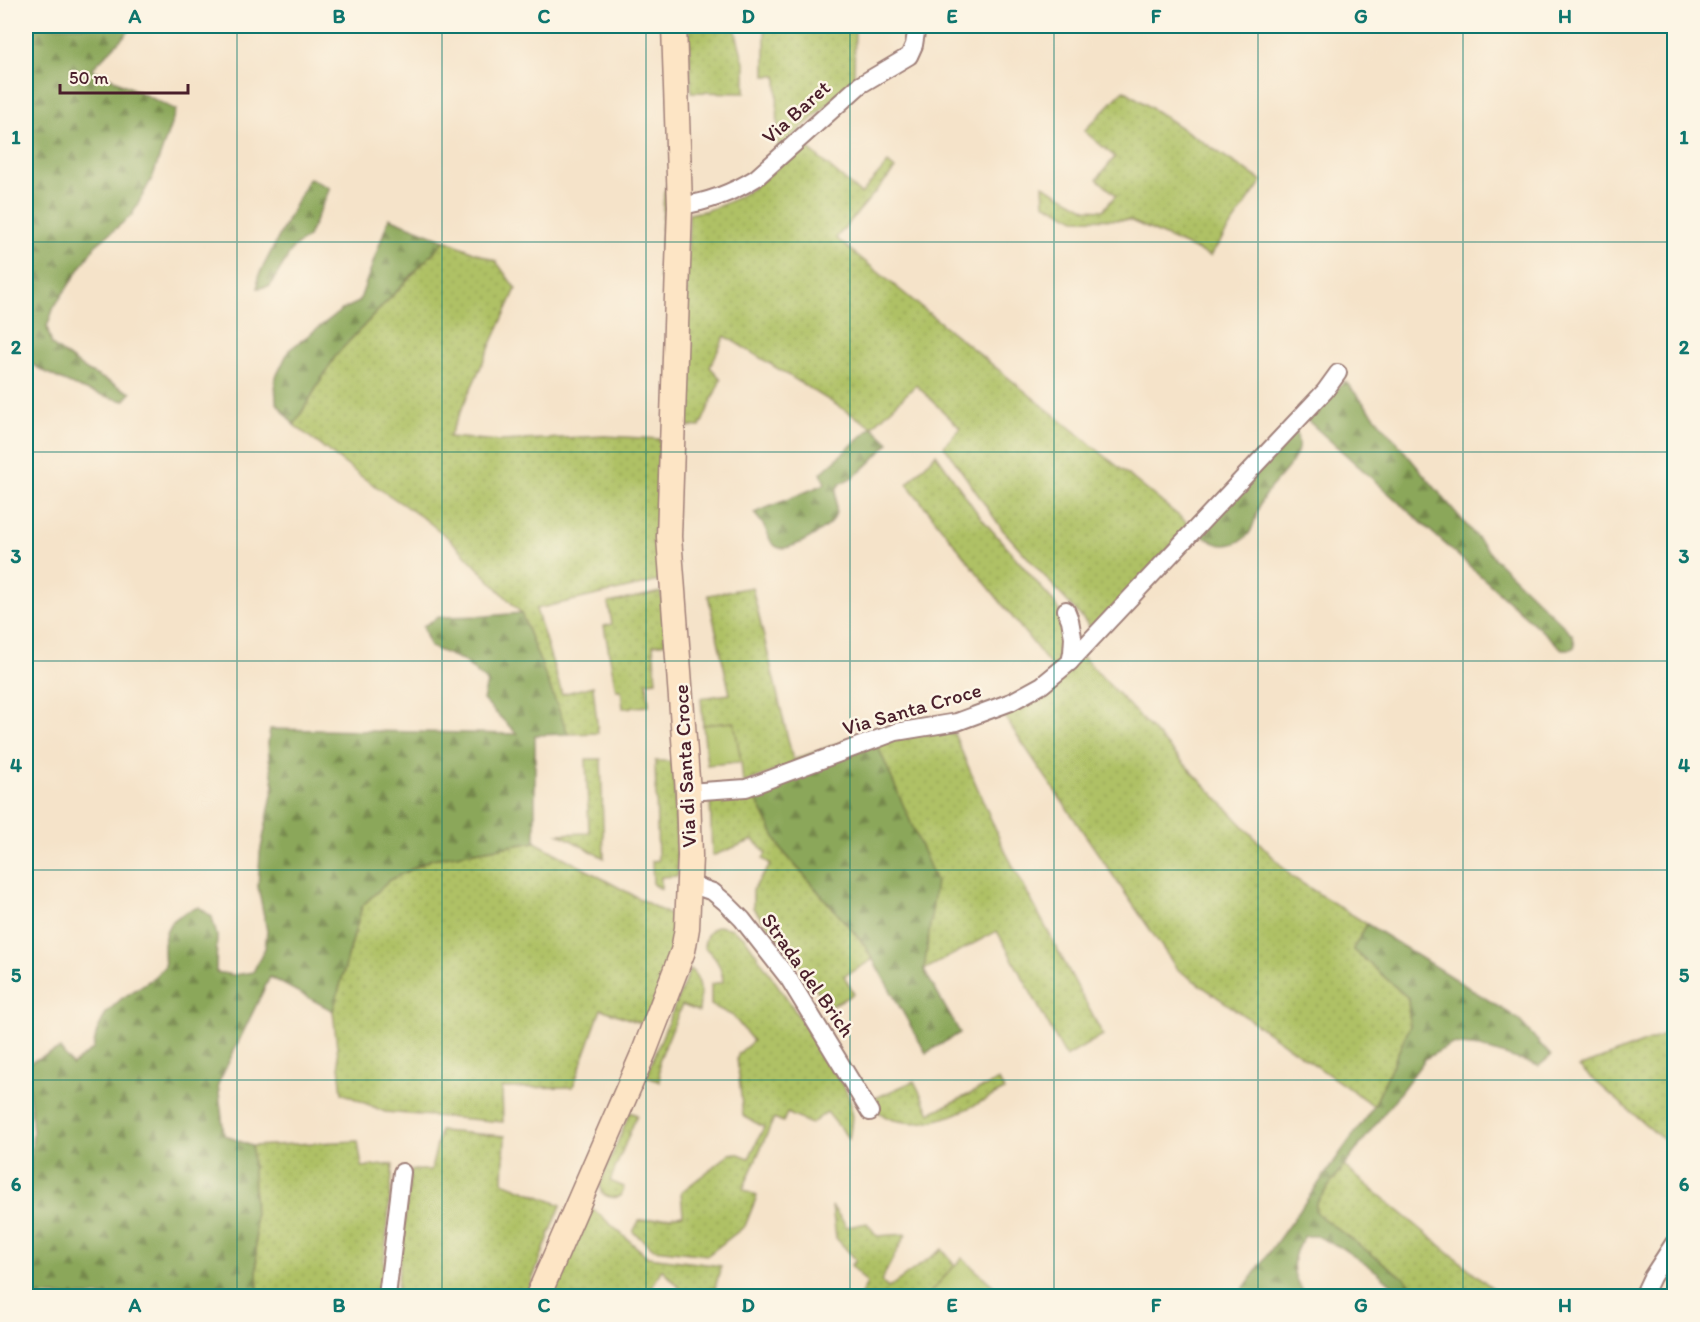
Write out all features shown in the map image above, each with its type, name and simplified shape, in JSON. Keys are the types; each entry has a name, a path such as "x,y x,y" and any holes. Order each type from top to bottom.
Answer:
{"main road":[{"name":"Via di Santa Croce","path":"538,1296 639,1063 679,963 686,939 690,884 688,792 669,537 680,206 674,26"}],"street":[{"name":"Via Baret","path":"680,206 715,199 756,178 860,85 909,56 914,45 916,26"},
{"name":"Via Santa Croce","path":"688,792 746,788 896,732 964,720 1031,692 1070,662 1325,391 1338,373"},
{"path":"1066,610 1073,637 1070,662"},
{"name":"Strada del Brich","path":"690,884 713,892 742,919 789,979 870,1112"},
{"path":"387,1296 402,1172"},
{"path":"1643,1296 1674,1242"}],"green space":[{"path":"26,26 134,26 92,69 176,110 153,176 132,215 95,246 54,307 47,327 52,345 88,371 131,393 124,401 73,385 26,361 26,284 36,268 38,256 32,243 26,238"},
{"path":"689,26 734,26 745,66 745,93 691,92"},
{"path":"765,26 855,26 854,81 778,149 777,76 765,76"},
{"path":"1124,90 1262,181 1210,256 1129,220 1075,219 1044,203 1043,185 1086,209 1103,210 1116,195 1097,179 1115,157 1084,131"},
{"path":"804,145 861,194 888,163 895,169 836,238 1190,525 1092,629 1002,529 944,446 960,428 916,385 872,427 725,336 710,367 721,379 700,427 682,426 689,214 723,205 738,197 765,179"},
{"path":"309,178 330,188 308,237 293,248 270,286 258,288 258,277"},
{"path":"669,181 671,279 659,278 664,193"},
{"path":"389,218 445,240 336,355 294,425 276,402 275,379 289,350 342,310 359,302"},
{"path":"445,240 496,261 516,289 449,437 500,441 605,436 660,439 656,530 659,581 536,609 562,694 593,686 598,733 568,734 521,613 451,540 294,425 336,355"},
{"path":"1345,381 1495,559 1573,635 1575,646 1572,649 1562,649 1307,420"},
{"path":"872,427 889,443 854,477 838,486 836,513 832,521 818,533 800,543 783,548 774,545 763,524 754,513 825,484 821,473"},
{"path":"1296,430 1298,447 1295,456 1263,498 1253,526 1246,537 1232,544 1223,545 1214,543 1199,533"},
{"path":"936,454 978,514 1058,609 1065,626 1066,643 1055,671 907,484"},
{"path":"752,587 793,760 878,729 879,733 743,783 734,722 703,725 701,698 730,694 708,595"},
{"path":"661,592 666,643 653,645 656,681 647,682 649,706 623,708 621,690 616,690 604,626 612,624 608,603"},
{"path":"521,613 568,734 535,735 535,842 432,859 390,880 362,906 333,1011 270,977 218,1084 224,1135 252,1146 258,1296 26,1296 26,1192 33,1132 26,1064 60,1049 72,1065 93,1049 97,1031 106,1013 121,999 152,979 165,966 165,935 172,922 178,916 199,907 212,917 217,936 216,972 234,975 253,972 265,948 267,931 258,887 260,853 274,785 269,758 270,729 517,734 483,700 487,682 462,660 430,647 423,626 439,617"},
{"path":"1083,657 1292,877 1367,924 1353,949 1408,998 1410,1026 1374,1106 1177,969 1001,712"},
{"path":"734,722 741,762 707,765 703,725"},
{"path":"952,729 1003,847 1103,1035 1066,1057 997,931 924,970 926,944 877,744"},
{"path":"877,744 936,881 924,970 960,1033 926,1053 864,944 781,849 752,791"},
{"path":"586,759 601,759 604,858 559,834 589,833"},
{"path":"655,761 673,761 678,876 661,877 661,889 653,884 652,861 658,860"},
{"path":"752,791 781,849 864,944 872,960 844,976 854,994 829,1007 802,968 753,908 753,889 771,864 763,859 766,853 753,840 712,856 710,795"},
{"path":"535,842 677,919 677,938 646,1025 601,1009 573,1087 502,1088 503,1122 385,1112 342,1093 333,1011 362,906 390,880 432,859"},
{"path":"1367,924 1517,1018 1551,1056 1539,1066 1480,1047 1452,1044 1426,1058 1316,1203 1315,1210 1321,1217 1404,1278 1422,1296 1405,1296 1377,1272 1340,1247 1317,1236 1305,1236 1296,1251 1293,1267 1297,1282 1308,1296 1238,1296 1374,1106 1410,1026 1408,998 1353,949"},
{"path":"718,926 732,929 745,938 847,1092 852,1116 849,1139 827,1112 811,1124 787,1113 783,1122 774,1118 743,1189 757,1196 745,1226 708,1255 654,1249 633,1232 639,1221 683,1215 681,1192 730,1154 736,1153 749,1158 764,1127 743,1116 737,1058 739,1053 753,1041 733,1016 711,1005 711,984 723,982 718,963 704,947 708,934"},
{"path":"690,969 699,984 699,1012 682,1005 659,1061 660,1082 646,1076"},
{"path":"1674,1031 1674,1149 1579,1067"},
{"path":"999,1080 1004,1090 953,1115 927,1122 913,1123 890,1119 879,1111 871,1100 914,1081 930,1113"},
{"path":"630,1112 637,1115 610,1181 624,1187 621,1196 606,1196 601,1192 600,1184"},
{"path":"440,1131 505,1136 503,1182 561,1205 526,1296 396,1296 411,1170 431,1170"},
{"path":"358,1141 362,1167 393,1164 379,1296 258,1296 252,1146"},
{"path":"1344,1166 1502,1296 1422,1296 1404,1278 1321,1217 1315,1211 1316,1203"},
{"path":"586,1203 648,1257 721,1266 713,1296 687,1296 662,1269 647,1296 547,1296"},
{"path":"832,1206 847,1227 867,1223 877,1236 906,1234 881,1281 888,1288 942,1249 955,1265 927,1296 864,1296 861,1294 867,1283 851,1265 856,1260 836,1238"},
{"path":"962,1258 1005,1296 927,1296"}]}
